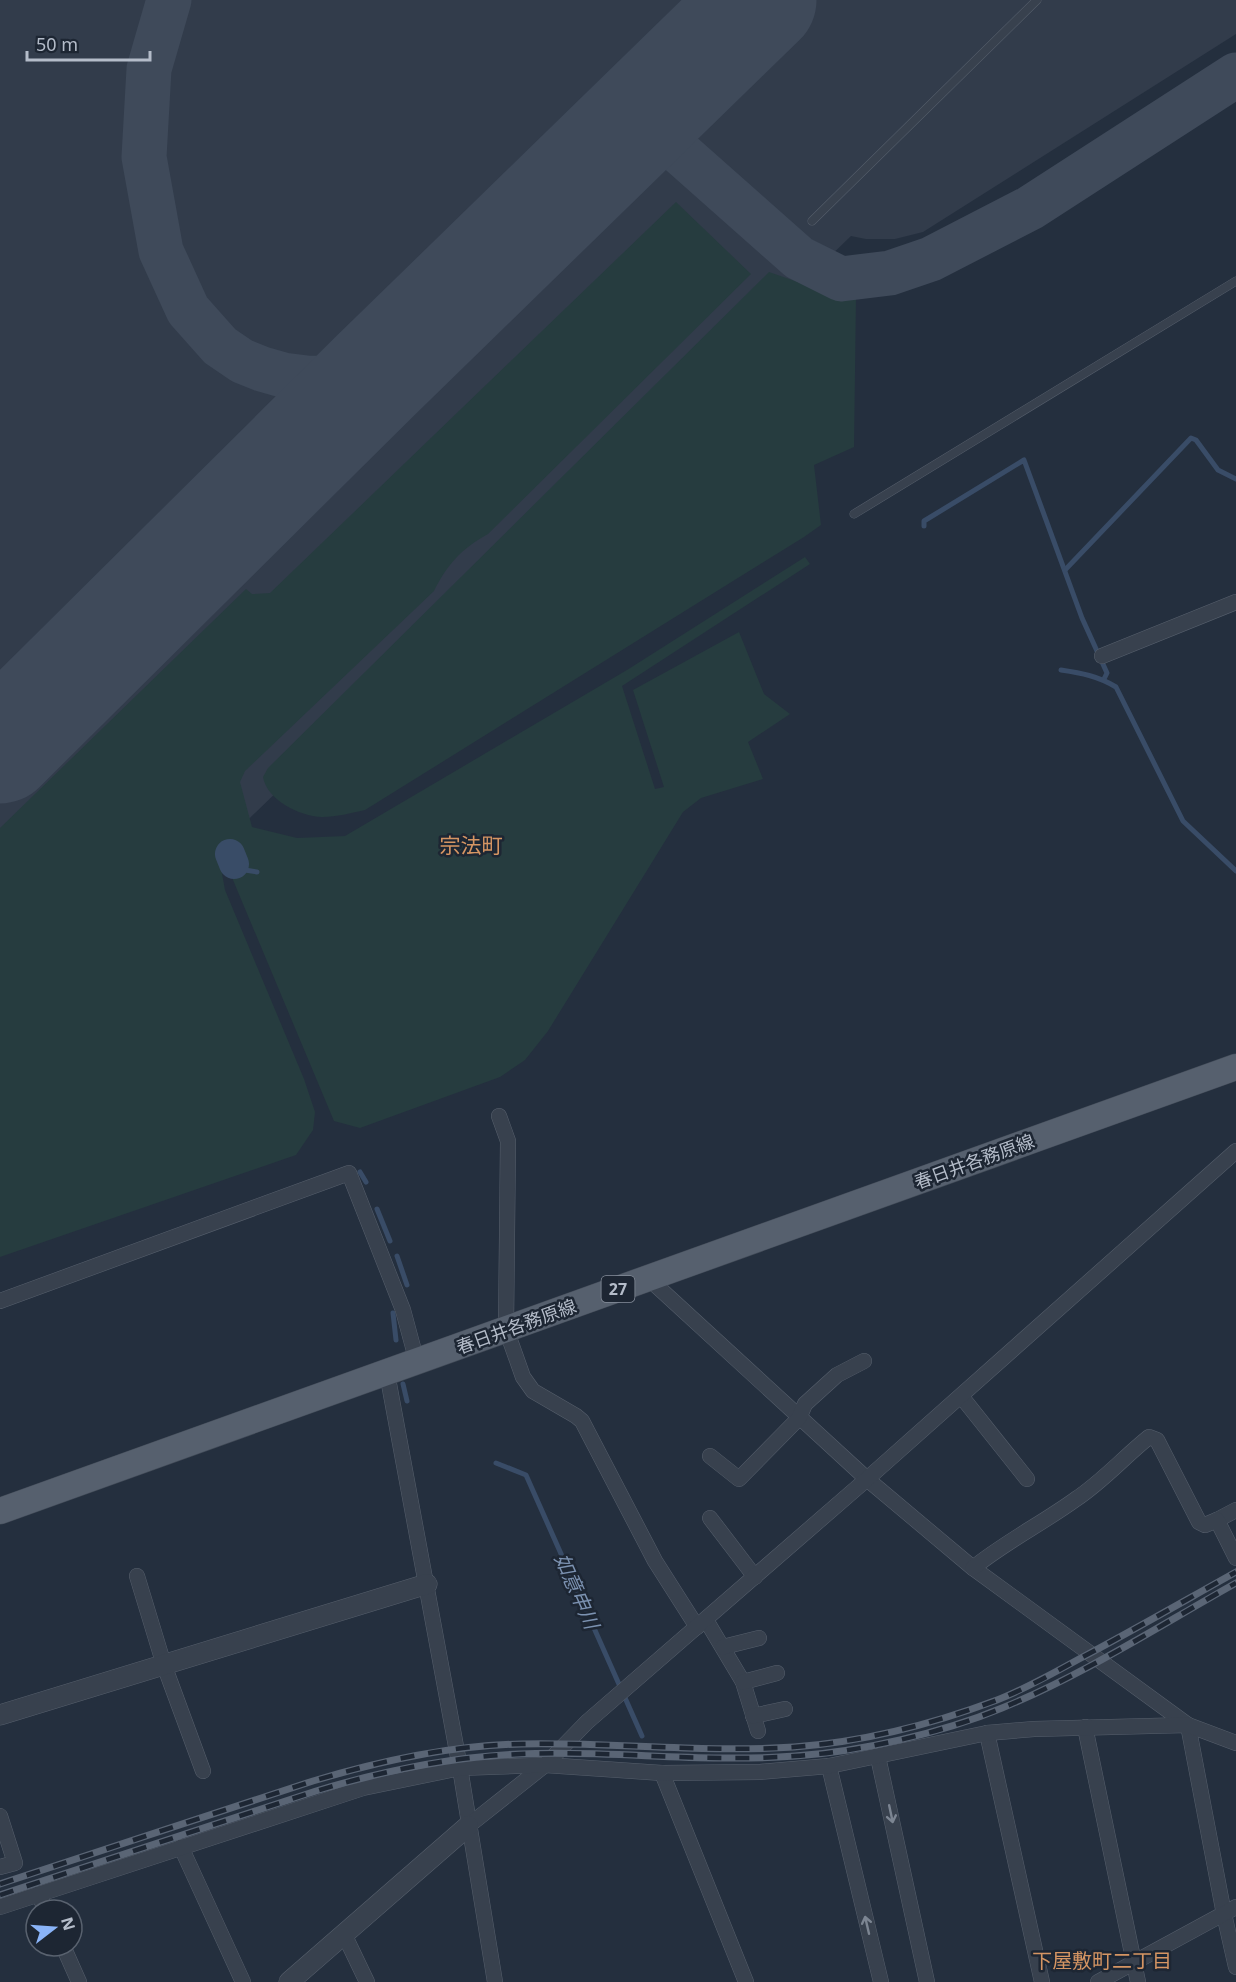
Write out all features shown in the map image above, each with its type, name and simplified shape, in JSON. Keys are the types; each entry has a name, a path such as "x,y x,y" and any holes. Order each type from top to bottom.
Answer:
{"main road":[{"name":"春日井各務原線","path":"0,1511 1236,1067"}],"street":[{"path":"1102,656 1236,602"},
{"path":"500,1116 508,1141 506,1329 523,1377 533,1391 582,1421 655,1561 702,1624 723,1647 743,1682 758,1731"},
{"path":"289,1982 468,1826 545,1765 587,1722 867,1479 1236,1151"},
{"path":"0,1301 349,1173 403,1310 417,1362"},
{"path":"648,1278 867,1479 973,1568 1188,1725 1236,1743"},
{"path":"710,1456 740,1479 799,1418 805,1404 837,1375 864,1360"},
{"path":"387,1373 460,1768 495,1982"},
{"path":"961,1396 1027,1479"},
{"path":"973,1568 1076,1500 1112,1472 1125,1456 1149,1437 1157,1440 1199,1522 1205,1525 1236,1510"},
{"path":"710,1518 755,1577"},
{"path":"1217,1520 1236,1558"},
{"path":"137,1576 164,1665 202,1771"},
{"path":"0,1715 427,1584"},
{"path":"723,1647 759,1638"},
{"path":"743,1682 777,1673"},
{"path":"753,1716 785,1709"},
{"path":"0,1907 363,1788 460,1768 545,1765 662,1773 760,1772 829,1766 987,1733 1034,1729 1188,1725"},
{"path":"1188,1725 1230,1910 1236,1967"},
{"path":"1085,1727 1138,1982"},
{"path":"987,1733 1042,1982"},
{"path":"878,1757 927,1982"},
{"path":"829,1766 881,1982"},
{"path":"662,1773 746,1982"},
{"path":"0,1816 15,1863 0,1867"},
{"path":"181,1847 243,1982"},
{"path":"38,1894 40,1898"},
{"path":"1098,1982 1230,1910"},
{"path":"344,1934 367,1982"},
{"path":"69,1958 80,1982"}],"lane":[{"path":"812,221 1037,0"},
{"path":"854,514 1236,281"}],"shaded area":[{"path":"0,0 1236,0 1236,34 923,232 895,239 866,239 851,236 0,1060"}],"green space":[{"path":"676,202 751,274 488,534 470,545 456,558 434,591 245,771 240,782 252,827 297,838 345,836 627,670 805,557 810,564 622,686 655,789 664,787 633,690 739,632 764,694 790,714 748,742 763,779 701,798 683,812 548,1031 525,1060 500,1077 360,1128 334,1121 233,880 231,867 221,868 225,890 304,1079 315,1112 313,1130 296,1155 0,1257 0,828 246,589 252,594 270,593"},
{"path":"769,272 815,288 856,297 854,447 814,465 821,525 365,810 333,816 313,816 294,810 277,800 263,777 268,768"}],"waterway":[{"path":"1065,570 1191,438 1196,440 1218,470 1236,479"},
{"path":"924,526 924,521 1024,460 1082,618 1107,673 1104,679"},
{"path":"1061,670 1103,680 1116,687 1183,821 1236,871"},
{"name":"如意申川","path":"230,854 234,864"},
{"path":"234,864 245,870 257,872"},
{"name":"如意申川","path":"234,864 235,875"},
{"name":"如意申川","path":"360,1172 366,1182"},
{"name":"如意申川","path":"377,1209 390,1241"},
{"name":"如意申川","path":"397,1256 407,1285"},
{"name":"如意申川","path":"393,1313 396,1340"},
{"name":"如意申川","path":"403,1384 407,1401"},
{"name":"如意申川","path":"496,1463 526,1475 642,1736"}],"taxiway":[{"path":"169,0 149,69 144,157 161,251 188,310 220,346 242,361 262,369 307,378 374,377"},
{"path":"641,118 799,258 841,279 890,273 931,259 1030,208 1236,75"}],"runway":[{"path":"0,748 374,377 761,0"}],"railway":[{"path":"0,1884 313,1781 416,1755 469,1747 522,1744 760,1749 820,1745 897,1731 973,1709 1018,1691 1119,1638 1236,1572"},
{"path":"0,1895 316,1791 416,1766 468,1758 554,1753 761,1758 820,1754 900,1740 979,1717 1062,1681 1236,1583"}],"district":[{"name":"宗法町","path":"471,845"},
{"name":"下屋敷町二丁目","path":"1102,1960"}]}
